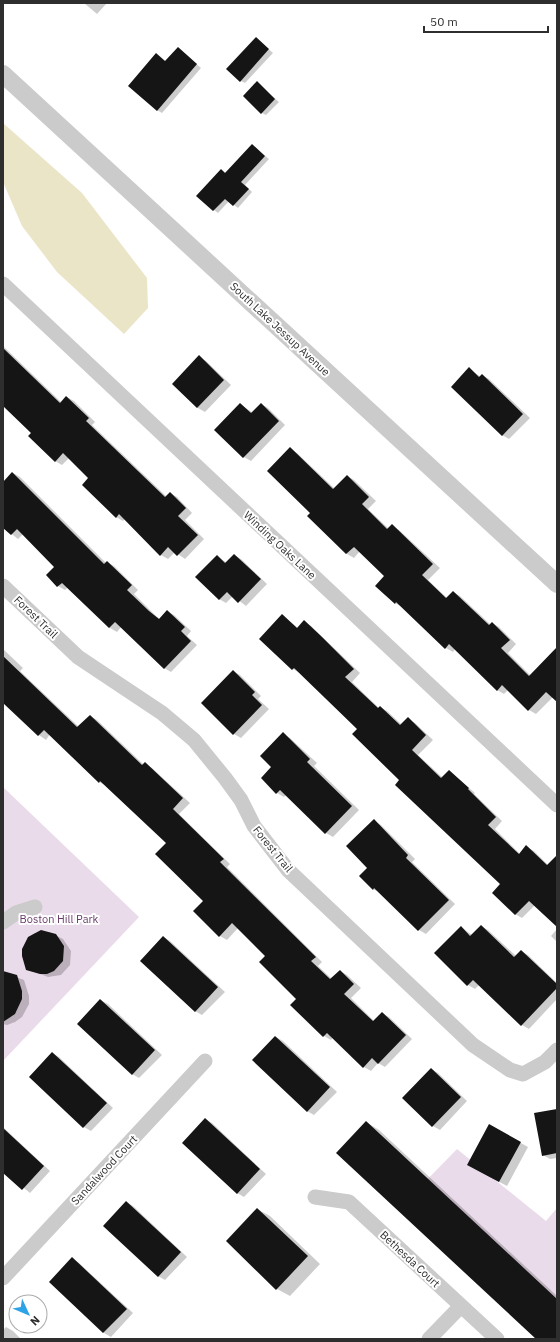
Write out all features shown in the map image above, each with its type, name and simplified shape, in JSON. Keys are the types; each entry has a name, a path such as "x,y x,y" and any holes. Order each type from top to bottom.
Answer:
{"street":[{"name":"South Lake Jessup Avenue","path":"3,74 557,584"},
{"name":"Winding Oaks Lane","path":"3,284 557,805"},
{"name":"Forest Trail","path":"3,586 78,657 162,713 194,740 241,800 254,826 288,870 472,1045 510,1070 523,1074 545,1062 557,1050"},
{"path":"3,922 16,913 35,907"},
{"name":"Sandalwood Court","path":"3,1278 205,1061"},
{"name":"Bethesda Court","path":"315,1197 349,1202 497,1339"},
{"path":"429,1339 461,1306"}],"green space":[{"name":"Boston Hill Park","path":"3,787 139,917 3,1061"},
{"path":"457,1149 546,1221 557,1208 557,1315 417,1190"}],"shaded area":[{"path":"3,123 82,193 147,278 148,308 124,334 57,272 22,226 3,182"}],"building":[{"path":"256,37 269,49 240,82 226,69"},
{"path":"178,47 197,64 157,111 128,86 156,53 165,61"},
{"path":"257,81 275,99 261,114 243,96"},
{"path":"252,144 265,156 241,182 249,189 233,206 225,199 213,211 196,196 221,169 225,173"},
{"path":"3,348 60,403 66,396 89,418 86,421 165,497 170,492 186,508 178,516 198,535 177,556 168,547 160,556 119,514 116,518 82,485 88,478 63,453 55,462 28,436 31,433 3,406"},
{"path":"199,355 224,380 197,408 172,384"},
{"path":"469,367 479,377 482,374 523,414 502,436 451,387"},
{"path":"240,403 251,413 261,403 279,421 243,458 214,430"},
{"path":"290,447 333,489 347,475 369,497 362,504 387,529 392,524 433,564 422,575 446,598 453,591 489,625 492,622 510,640 501,648 529,676 557,647 557,702 546,692 528,711 502,685 497,691 449,644 445,649 396,602 395,604 375,586 384,576 354,547 346,554 307,516 310,513 267,471"},
{"path":"12,472 104,564 107,561 132,585 127,590 149,611 159,619 167,610 185,627 181,631 191,641 164,669 115,622 109,628 62,583 57,587 46,575 54,567 17,529 11,535 3,528 3,482"},
{"path":"234,554 261,579 238,603 227,592 219,600 195,577 217,555 225,563"},
{"path":"282,614 297,628 304,620 322,637 354,669 345,677 378,708 380,706 400,725 408,717 426,735 412,750 441,778 449,770 469,788 468,789 496,817 488,825 519,854 526,845 547,865 557,855 557,927 529,901 515,915 492,893 500,884 395,785 399,780 352,734 357,729 294,668 292,670 259,639"},
{"path":"3,656 77,727 90,715 142,765 145,762 183,798 173,809 224,859 220,862 316,957 311,961 330,979 340,970 354,984 344,994 373,1021 382,1012 406,1035 378,1064 372,1058 363,1068 327,1033 323,1037 290,1005 296,999 259,962 265,956 232,923 219,937 193,911 203,901 155,854 166,843 100,781 99,783 44,730 38,736 3,703"},
{"path":"233,670 255,692 252,695 262,705 233,735 201,703"},
{"path":"283,732 310,759 307,762 352,806 325,834 280,790 276,794 261,778 271,767 260,756"},
{"path":"374,819 408,855 406,858 449,900 418,931 374,888 373,890 359,876 367,868 346,846"},
{"path":"481,925 514,957 521,950 557,984 557,988 521,1026 473,980 467,986 434,953 461,926 470,936"},
{"path":"41,930 56,934 64,946 63,961 54,971 47,974 40,974 26,970 22,956 22,949 28,937"},
{"path":"163,936 218,987 195,1012 140,961"},
{"path":"3,971 17,975 22,991 22,999 15,1014 3,1022"},
{"path":"100,999 155,1050 132,1075 77,1024"},
{"path":"275,1036 330,1087 307,1112 252,1060"},
{"path":"52,1052 107,1103 83,1128 29,1077"},
{"path":"431,1068 461,1097 432,1127 402,1098"},
{"path":"557,1109 557,1153 542,1156 534,1113"},
{"path":"205,1118 260,1169 237,1194 182,1143"},
{"path":"366,1121 557,1299 557,1339 536,1339 336,1153"},
{"path":"489,1124 521,1142 499,1182 467,1165"},
{"path":"3,1128 44,1166 22,1190 3,1173"},
{"path":"126,1201 181,1252 158,1277 103,1226"},
{"path":"257,1208 308,1256 276,1290 226,1241"},
{"path":"72,1257 127,1309 103,1333 49,1282"}]}
